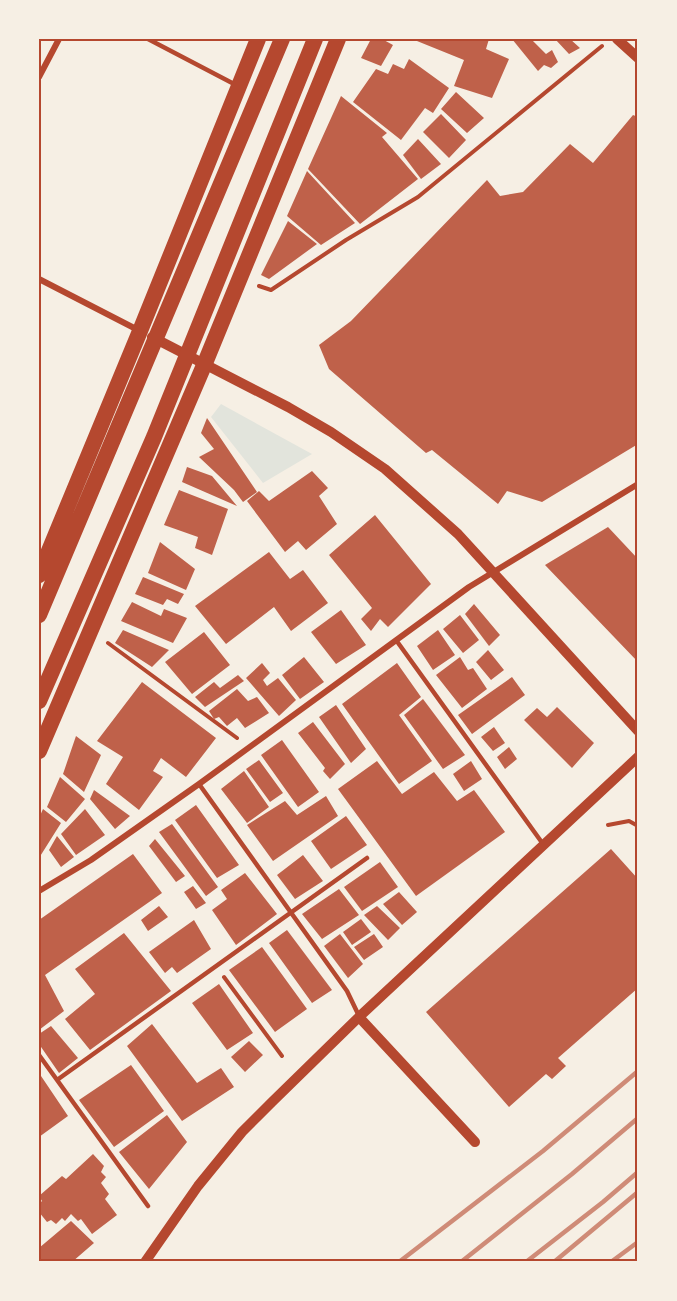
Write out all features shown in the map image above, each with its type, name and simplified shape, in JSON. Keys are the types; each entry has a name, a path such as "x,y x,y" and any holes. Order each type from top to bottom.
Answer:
{"highway":[{"path":"39,575 258,39"},
{"path":"39,615 282,39"},
{"path":"39,701 154,437 315,39"},
{"path":"39,751 205,363 338,39"}],"street":[{"path":"39,77 59,39"},
{"path":"617,39 638,58"},
{"path":"39,279 288,407 331,432 385,469 458,534 638,731"},
{"path":"39,891 91,860 493,572 638,484"},
{"path":"145,1262 198,1186 242,1132 359,1017 638,757"},
{"path":"359,1017 475,1142"}],"lane":[{"path":"148,39 240,87"},
{"path":"396,640 543,844"},
{"path":"199,784 347,992 359,1017"},
{"path":"57,1080 367,858"},
{"path":"39,1055 148,1206"}],"path":[{"path":"251,284 271,290 346,240 418,197 606,44"},
{"path":"103,640 250,747"},
{"path":"608,825 629,821 638,825"},
{"path":"216,967 282,1056"}],"shaded area":[{"path":"221,404 312,454 263,483 211,417"}],"building":[{"path":"371,39 382,39 393,45 381,66 361,58"},
{"path":"412,39 489,39 486,49 509,59 492,98 454,86 464,60"},
{"path":"512,39 531,39 546,54 552,50 558,62 551,68 544,65 538,71"},
{"path":"555,39 570,39 580,48 569,54"},
{"path":"409,59 449,88 433,113 425,108 401,140 353,102 376,69 388,74 393,64 404,69"},
{"path":"456,92 484,118 467,133 441,109"},
{"path":"341,96 387,133 382,137 418,179 360,224 308,169"},
{"path":"441,114 466,140 449,158 423,132"},
{"path":"633,115 638,117 638,444 542,502 507,491 498,504 432,450 426,453 329,369 319,345 351,321 487,180 500,196 523,192 570,144 593,163"},
{"path":"418,139 441,164 421,179 403,155"},
{"path":"307,171 355,223 321,245 287,216"},
{"path":"288,221 317,244 269,279 261,275"},
{"path":"207,418 257,492 243,502 234,490 199,457 214,449 201,433"},
{"path":"187,467 212,476 237,506 182,482"},
{"path":"312,471 328,488 319,496 337,524 306,550 298,541 285,552 247,501 259,491 269,501"},
{"path":"179,490 228,509 212,555 195,548 198,537 164,525"},
{"path":"375,515 431,584 388,627 380,619 371,631 361,619 372,608 329,555"},
{"path":"608,527 638,559 638,662 545,565"},
{"path":"160,542 195,569 186,590 148,573"},
{"path":"269,552 290,579 303,570 328,603 291,631 274,607 226,644 195,606"},
{"path":"143,577 184,594 178,604 167,599 163,605 135,594"},
{"path":"132,602 161,616 164,609 187,618 173,643 121,621"},
{"path":"474,604 500,635 489,646 465,614"},
{"path":"341,610 366,645 336,664 311,632"},
{"path":"460,615 479,640 463,653 443,629"},
{"path":"123,630 169,650 152,667 115,643"},
{"path":"438,630 455,655 433,670 417,646"},
{"path":"204,632 230,665 192,694 165,662"},
{"path":"488,650 504,670 491,680 476,662"},
{"path":"304,657 324,682 300,699 282,675"},
{"path":"460,657 468,670 473,668 487,689 462,708 436,675"},
{"path":"262,663 270,673 263,680 267,686 278,678 296,700 279,716 246,678"},
{"path":"397,663 421,697 399,715 432,761 399,784 342,704"},
{"path":"238,675 244,681 205,707 195,697 214,682 220,688"},
{"path":"512,677 525,695 472,734 458,715"},
{"path":"142,682 216,738 186,777 161,758 153,771 163,777 139,810 106,784 123,757 97,741"},
{"path":"237,689 248,701 257,697 269,713 245,728 237,718 227,726 219,717 214,719 209,711"},
{"path":"423,699 465,755 443,769 404,715"},
{"path":"336,705 366,749 351,763 319,717"},
{"path":"557,707 594,743 572,768 524,720 537,708 547,717"},
{"path":"313,722 345,764 330,779 323,771 325,768 298,733"},
{"path":"494,727 505,743 493,751 481,737"},
{"path":"76,736 101,755 84,792 63,774"},
{"path":"282,740 319,792 298,807 261,755"},
{"path":"509,747 517,759 505,769 497,757"},
{"path":"259,760 283,793 270,802 246,769"},
{"path":"377,761 402,794 434,772 457,801 474,790 505,832 416,896 338,789"},
{"path":"471,761 482,779 464,791 453,774"},
{"path":"244,771 269,807 247,823 221,789"},
{"path":"60,777 85,799 66,822 47,807"},
{"path":"94,790 130,816 115,829 90,799"},
{"path":"326,796 338,816 273,861 247,825 285,801 297,815"},
{"path":"196,805 239,865 217,878 175,820"},
{"path":"43,809 61,823 39,858 39,818"},
{"path":"85,809 105,835 76,855 61,834"},
{"path":"346,816 367,845 331,869 311,841"},
{"path":"172,824 218,887 206,896 159,832"},
{"path":"57,836 74,857 61,867 49,850"},
{"path":"155,839 185,876 176,882 149,846"},
{"path":"611,849 638,879 638,988 558,1058 566,1066 552,1079 546,1074 509,1107 426,1012"},
{"path":"133,854 162,893 45,975 64,1011 39,1030 39,920"},
{"path":"303,855 323,881 295,899 277,875"},
{"path":"380,862 398,887 362,911 344,887"},
{"path":"245,873 277,914 236,945 212,910 227,899 221,890"},
{"path":"193,886 206,903 196,909 184,892"},
{"path":"339,889 359,915 322,939 302,914"},
{"path":"399,892 417,912 402,925 383,904"},
{"path":"159,906 168,917 148,931 141,920"},
{"path":"377,906 400,928 388,940 364,915"},
{"path":"361,919 371,932 352,945 343,932"},
{"path":"194,920 211,949 177,973 172,967 165,973 149,952"},
{"path":"287,930 332,990 312,1003 269,943"},
{"path":"124,933 171,991 90,1050 65,1019 95,994 75,969"},
{"path":"340,934 363,964 348,978 324,946"},
{"path":"374,934 383,947 364,960 354,947"},
{"path":"262,947 307,1009 275,1032 229,970"},
{"path":"219,984 253,1033 227,1050 192,1003"},
{"path":"152,1024 197,1083 221,1068 234,1087 182,1121 127,1046"},
{"path":"51,1026 78,1058 59,1073 39,1044 39,1034"},
{"path":"249,1041 263,1055 245,1072 231,1057"},
{"path":"131,1065 164,1111 114,1147 79,1100"},
{"path":"39,1073 68,1116 39,1137"},
{"path":"167,1115 187,1142 149,1189 119,1152"},
{"path":"93,1154 104,1166 101,1172 106,1177 101,1183 109,1194 105,1199 117,1215 92,1234 81,1219 78,1221 71,1214 65,1221 62,1218 56,1224 51,1220 47,1222 39,1212 39,1204 42,1201 39,1196 62,1176 66,1179"},
{"path":"71,1221 94,1243 72,1262 39,1262 39,1248"}],"railway":[{"path":"399,1262 543,1151 638,1071"},
{"path":"461,1262 638,1118"},
{"path":"526,1262 638,1172"},
{"path":"554,1262 638,1192"},
{"path":"611,1262 638,1242"}]}
